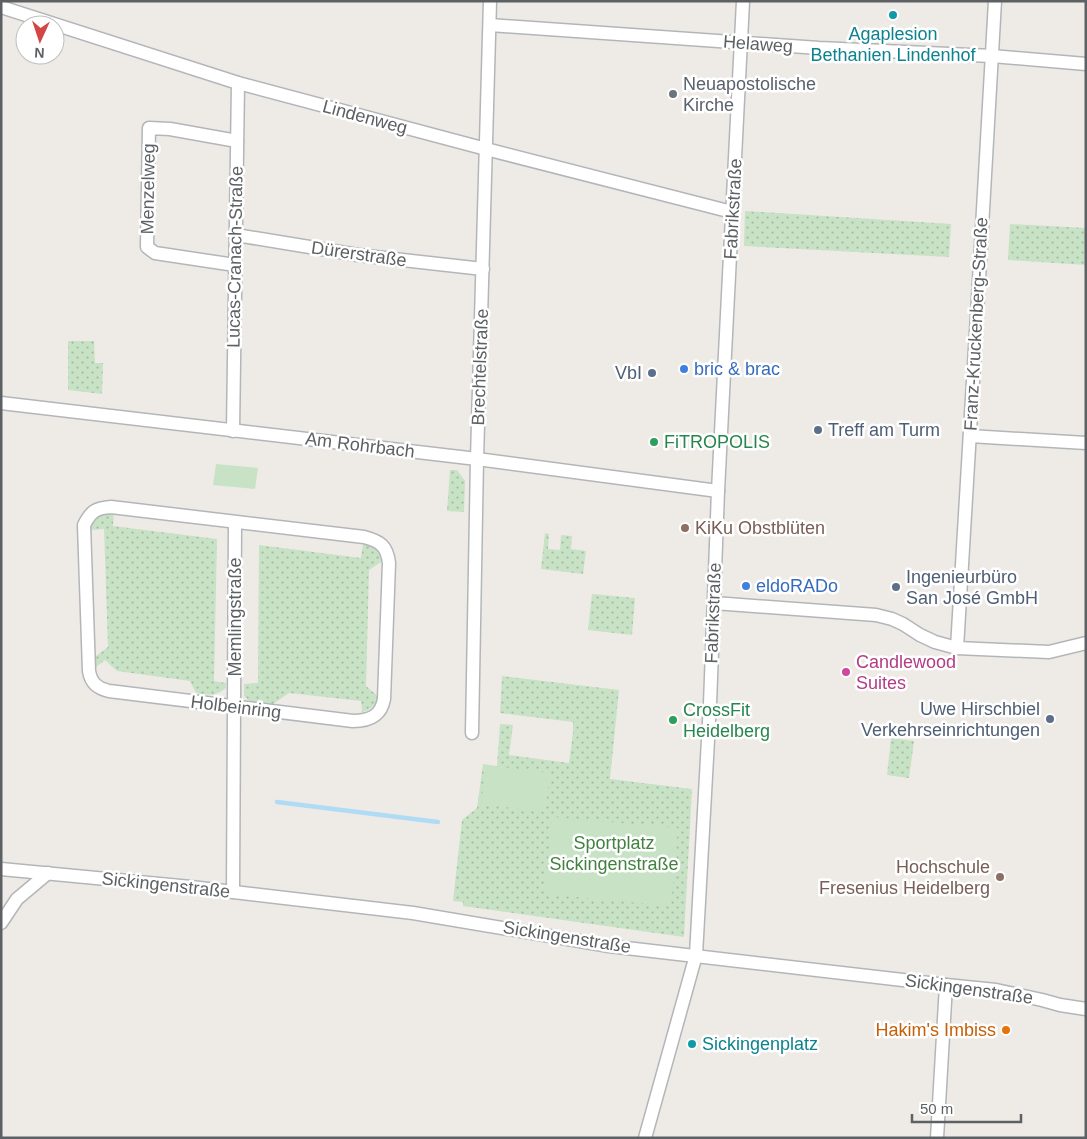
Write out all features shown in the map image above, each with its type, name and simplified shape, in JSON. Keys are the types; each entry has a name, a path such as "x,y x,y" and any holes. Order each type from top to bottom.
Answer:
{"street":[{"name":"Brechtelstraße","path":"472,733 477,459 490,1"},
{"name":"Fabrikstraße","path":"645,1138 696,955 710,704 718,491 743,1"},
{"name":"Franz-Kruckenberg-Straße","path":"957,648 982,259 995,1"},
{"name":"Lindenweg","path":"1,7 238,83 732,212"},
{"name":"Helaweg","path":"490,25 741,43 992,56 1086,64"},
{"name":"Lucas-Cranach-Straße","path":"232,431 238,83"},
{"name":"Menzelweg","path":"235,265 155,253 147,247 149,128 170,129 237,141"},
{"name":"Dürerstraße","path":"236,235 358,255 483,269"},
{"name":"Am Rohrbach","path":"1,403 477,459 718,491"},
{"path":"970,436 1086,443"},
{"name":"Holbeinring","path":"111,507 235,522 364,537 380,543 384,548 388,555 389,563 384,699 380,711 374,717 354,721 109,691 101,689 92,681 89,671 84,531 84,525 88,516 102,508 111,507"},
{"name":"Memlingstraße","path":"233,892 235,522"},
{"path":"714,604 876,615 903,624 935,642 957,648 1049,652 1086,643"},
{"name":"Sickingenstraße","path":"1,869 233,892 413,913 601,944 996,990 1086,1009"},
{"path":"1,923 17,899 48,873"},
{"path":"937,1138 946,985"}],"green space":[{"path":"745,211 951,224 949,257 744,246"},
{"path":"1010,224 1086,228 1086,265 1008,260"},
{"path":"68,341 94,341 95,363 103,363 102,394 68,390"},
{"path":"216,464 258,468 255,489 213,485"},
{"path":"450,470 457,470 465,481 464,512 447,511"},
{"path":"104,513 114,513 113,526 217,539 214,681 226,683 226,688 222,691 212,695 196,693 190,681 117,671 105,660 96,667 95,657 108,647 104,529 91,530 91,526 94,519"},
{"path":"545,533 549,534 548,549 560,550 561,535 572,536 571,549 586,551 583,574 541,569"},
{"path":"363,544 375,547 380,554 381,562 369,570 366,686 379,697 376,702 362,712 361,701 289,693 273,704 250,701 244,696 244,684 258,683 259,545 361,558"},
{"path":"592,594 635,598 632,635 588,630"},
{"name":"Sportplatz Sickingenstraße","path":"502,676 619,690 610,779 692,789 684,937 463,906 463,902 453,901 462,820 477,808 483,764 497,766 500,724 513,725 509,755 569,763 573,722 500,713"},
{"path":"891,738 914,741 909,778 887,775"},
{"path":"486,765 550,773 545,812 481,804"},
{"path":"552,817 678,828 671,906 545,894"}],"waterway":[{"path":"277,802 438,822"}],"place":[{"name":"Agaplesion Bethanien Lindenhof","path":"893,15"},
{"name":"Neuapostolische Kirche","path":"673,94"},
{"name":"bric & brac","path":"684,369"},
{"name":"VbI","path":"652,373"},
{"name":"Treff am Turm","path":"818,430"},
{"name":"FiTROPOLIS","path":"654,442"},
{"name":"KiKu Obstblüten","path":"685,528"},
{"name":"eldoRADo","path":"746,586"},
{"name":"Ingenieurbüro San José GmbH","path":"896,587"},
{"name":"Candlewood Suites","path":"846,672"},
{"name":"Uwe Hirschbiel Verkehrseinrichtungen","path":"1050,719"},
{"name":"CrossFit Heidelberg","path":"673,720"},
{"name":"Hochschule Fresenius Heidelberg","path":"1000,877"},
{"name":"Hakim's Imbiss","path":"1006,1030"},
{"name":"Sickingenplatz","path":"692,1044"}]}
